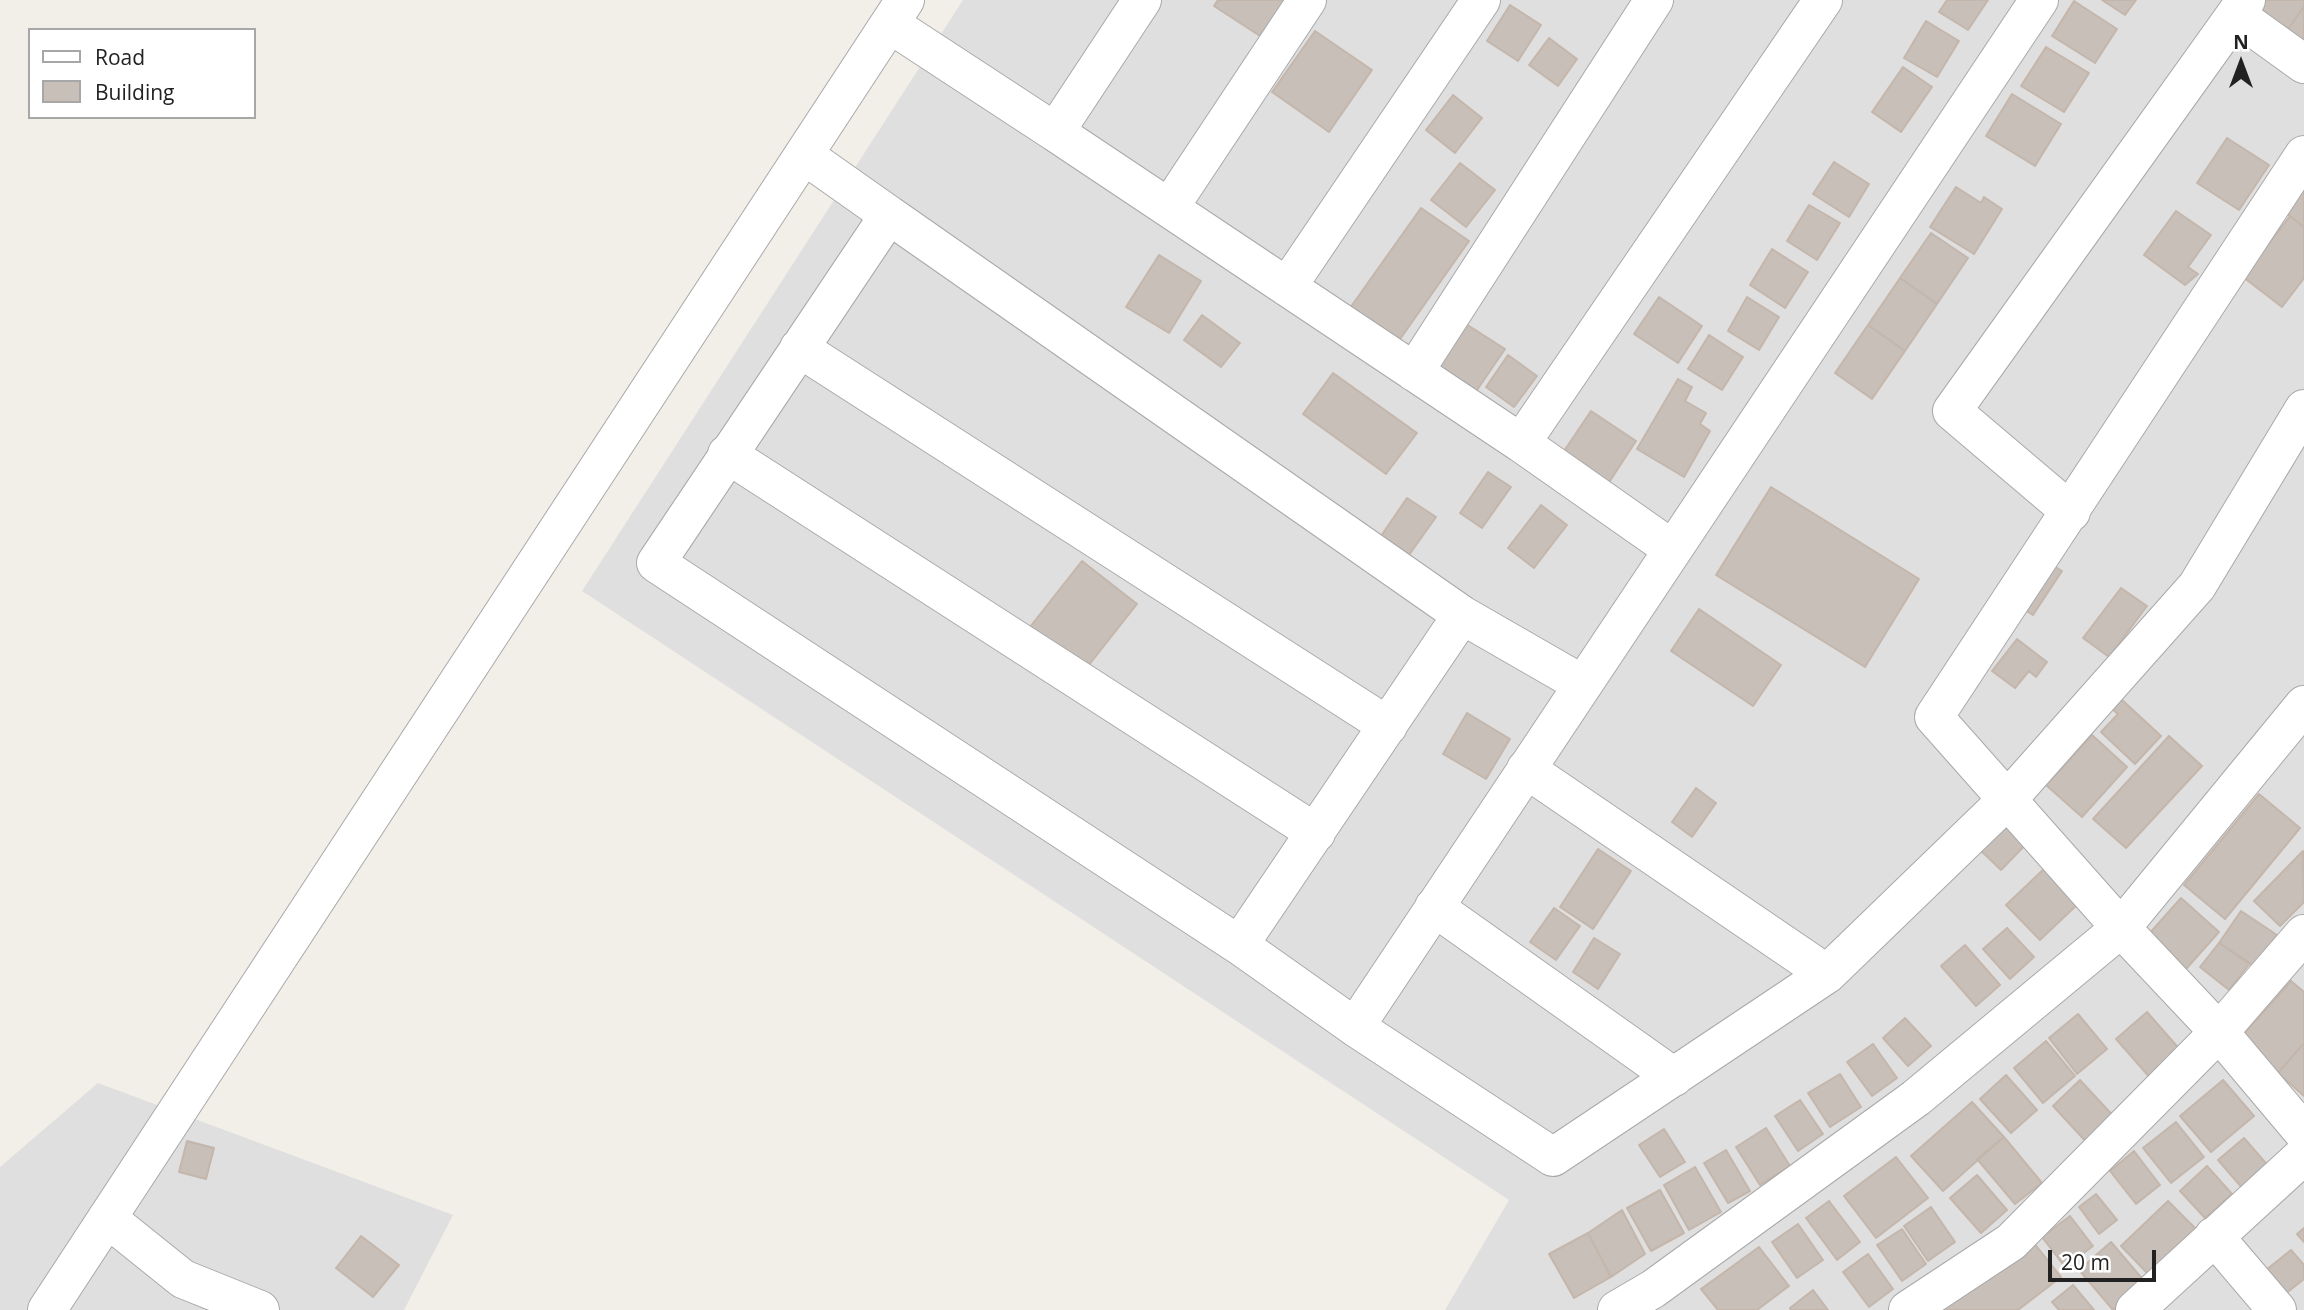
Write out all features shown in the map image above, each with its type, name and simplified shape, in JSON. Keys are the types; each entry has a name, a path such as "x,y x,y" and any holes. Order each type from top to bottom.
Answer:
{"street":[{"path":"1055,132 1142,0"},
{"path":"1169,208 1307,0"},
{"path":"1287,287 1481,0"},
{"path":"1414,372 1654,0"},
{"path":"1521,443 1823,0"},
{"path":"1355,1027 2039,0"},
{"path":"2071,512 1952,411 2241,7 2304,64"},
{"path":"47,1310 897,12 1055,132 1521,443 1672,549"},
{"path":"804,155 1462,615 1582,684"},
{"path":"2304,155 1934,717 2121,928 2219,1032 2304,1133"},
{"path":"889,215 656,564 1239,945 1355,1027 1553,1157 1827,974 2007,800 2197,586 2304,409"},
{"path":"799,348 1388,726"},
{"path":"727,454 1316,833"},
{"path":"1239,945 1462,615"},
{"path":"1617,1310 1662,1299 1916,1098 2121,928 2304,705"},
{"path":"1526,769 1827,974"},
{"path":"1434,907 1674,1077"},
{"path":"1908,1310 2011,1242 2219,1032 2304,934"},
{"path":"2135,1310 2304,1155"},
{"path":"107,1218 183,1279 260,1310"},
{"path":"2214,1236 2277,1310"}],"shaded area":[{"path":"963,0 2304,0 2304,1310 1445,1310 1509,1200 582,591"},
{"path":"98,1083 453,1215 404,1310 0,1310 0,1167"}],"building":[{"path":"1218,0 1285,0 1260,36 1214,6"},
{"path":"1947,0 1988,0 1968,30 1939,12"},
{"path":"2102,0 2136,0 2125,15"},
{"path":"2253,0 2304,0 2304,6 2281,40"},
{"path":"2074,1 2117,29 2095,63 2052,36"},
{"path":"1510,5 1541,25 1518,61 1487,41"},
{"path":"2304,6 2304,55 2281,40"},
{"path":"1926,21 1959,41 1937,77 1904,58"},
{"path":"1315,31 1372,70 1329,132 1272,92"},
{"path":"1549,38 1577,59 1558,86 1529,65"},
{"path":"2046,47 2089,73 2064,112 2021,86"},
{"path":"1903,67 1932,87 1901,132 1872,112"},
{"path":"2012,94 2061,124 2035,166 1986,136"},
{"path":"1453,95 1482,118 1455,153 1426,130"},
{"path":"2227,138 2269,165 2239,210 2197,183"},
{"path":"1834,162 1869,184 1849,217 1813,194"},
{"path":"1460,163 1495,190 1466,227 1431,200"},
{"path":"1956,187 1981,203 1984,197 2002,209 1974,254 1930,227"},
{"path":"2304,190 2304,227 2286,213"},
{"path":"1809,205 1840,223 1817,260 1787,241"},
{"path":"1421,208 1469,241 1398,342 1350,308"},
{"path":"2176,211 2211,235 2188,267 2198,274 2185,285 2144,255"},
{"path":"2290,216 2304,227 2304,278 2282,307 2243,277"},
{"path":"1931,233 1968,258 1937,304 1900,278"},
{"path":"1772,249 1808,272 1785,308 1750,285"},
{"path":"1159,255 1201,281 1169,333 1126,307"},
{"path":"1900,278 1937,304 1905,351 1868,325"},
{"path":"1659,297 1702,326 1678,363 1634,334"},
{"path":"1747,297 1779,317 1759,350 1728,331"},
{"path":"1202,315 1240,343 1221,367 1184,340"},
{"path":"1466,324 1505,349 1475,393 1436,368"},
{"path":"1868,325 1905,351 1872,399 1835,373"},
{"path":"1709,335 1743,357 1722,390 1688,369"},
{"path":"1508,355 1537,376 1514,407 1486,387"},
{"path":"1333,373 1417,433 1386,474 1303,414"},
{"path":"1678,379 1692,387 1685,401 1706,413 1700,424 1710,431 1684,477 1637,449"},
{"path":"1591,411 1636,441 1606,487 1560,457"},
{"path":"1488,472 1511,487 1482,528 1460,513"},
{"path":"1771,487 1919,579 1865,667 1716,575"},
{"path":"1407,498 1436,517 1409,555 1381,536"},
{"path":"1541,505 1567,525 1534,568 1508,548"},
{"path":"1082,561 1137,604 1081,675 1026,632"},
{"path":"2049,563 2062,571 2033,615 2020,607"},
{"path":"2121,588 2147,606 2109,657 2083,638"},
{"path":"1699,609 1781,665 1753,706 1671,651"},
{"path":"2017,639 2047,662 2036,677 2029,671 2015,688 1992,671"},
{"path":"2120,698 2161,736 2135,764 2101,732 2118,714 2111,708"},
{"path":"1467,713 1510,739 1486,779 1443,754"},
{"path":"2092,735 2127,767 2082,817 2046,785"},
{"path":"2169,736 2202,766 2126,848 2093,819"},
{"path":"1696,788 1716,803 1692,837 1672,822"},
{"path":"2259,794 2300,828 2225,919 2184,885"},
{"path":"2009,815 2033,837 2001,870 1977,847"},
{"path":"1598,849 1631,871 1593,929 1560,907"},
{"path":"2303,851 2304,902 2280,926 2254,901"},
{"path":"2046,867 2080,902 2040,940 2006,905"},
{"path":"2181,898 2219,932 2186,969 2148,935"},
{"path":"1554,908 1580,926 1556,960 1530,942"},
{"path":"2241,911 2277,935 2254,967 2219,943"},
{"path":"2007,928 2034,957 2010,979 1983,949"},
{"path":"1594,938 1620,954 1598,989 1573,972"},
{"path":"2219,943 2250,963 2229,990 2200,967"},
{"path":"1965,945 2000,985 1976,1006 1941,966"},
{"path":"2291,981 2304,992 2304,1043 2278,1073 2239,1039"},
{"path":"2147,1012 2183,1053 2152,1080 2116,1039"},
{"path":"2078,1014 2107,1049 2077,1074 2049,1038"},
{"path":"1905,1018 1931,1046 1908,1066 1883,1038"},
{"path":"2046,1041 2075,1076 2043,1103 2014,1068"},
{"path":"2304,1043 2304,1096 2278,1073"},
{"path":"1873,1044 1897,1078 1872,1096 1847,1062"},
{"path":"1840,1074 1861,1107 1830,1127 1808,1093"},
{"path":"2006,1075 2037,1110 2011,1133 1980,1099"},
{"path":"2080,1080 2118,1121 2090,1146 2053,1106"},
{"path":"2223,1080 2254,1116 2211,1152 2180,1116"},
{"path":"1800,1100 1823,1134 1798,1151 1775,1116"},
{"path":"1972,1102 2004,1137 1943,1191 1911,1156"},
{"path":"2176,1122 2204,1157 2171,1183 2143,1148"},
{"path":"1766,1128 1790,1166 1760,1185 1736,1147"},
{"path":"1664,1129 1685,1162 1660,1177 1639,1145"},
{"path":"2004,1137 2042,1183 2015,1204 1977,1159"},
{"path":"2244,1138 2270,1168 2244,1190 2218,1160"},
{"path":"187,1141 214,1148 206,1179 179,1172"},
{"path":"1726,1150 1750,1191 1728,1203 1704,1163"},
{"path":"2134,1151 2160,1185 2136,1204 2110,1171"},
{"path":"1896,1157 1928,1198 1876,1238 1844,1196"},
{"path":"2207,1166 2232,1194 2205,1218 2180,1191"},
{"path":"1695,1167 1721,1212 1689,1230 1664,1185"},
{"path":"1977,1175 2007,1210 1981,1233 1950,1198"},
{"path":"1660,1190 1684,1233 1651,1251 1627,1208"},
{"path":"2096,1194 2117,1220 2099,1234 2079,1207"},
{"path":"1829,1201 1860,1242 1837,1260 1806,1218"},
{"path":"2168,1201 2197,1230 2150,1276 2121,1246"},
{"path":"1931,1207 1955,1242 1928,1261 1904,1226"},
{"path":"1622,1210 1645,1254 1611,1277 1588,1233"},
{"path":"2070,1216 2093,1246 2065,1267 2042,1237"},
{"path":"1798,1224 1823,1260 1797,1278 1772,1242"},
{"path":"2304,1228 2304,1242 2297,1234"},
{"path":"1902,1229 1926,1264 1902,1281 1877,1245"},
{"path":"1588,1233 1611,1277 1574,1298 1549,1254"},
{"path":"361,1236 399,1265 373,1297 336,1268"},
{"path":"2030,1238 2061,1277 2018,1310 1938,1310"},
{"path":"2111,1242 2145,1282 2113,1310 2079,1270"},
{"path":"1759,1247 1789,1286 1757,1310 1718,1310 1701,1289"},
{"path":"2291,1250 2304,1265 2304,1279 2280,1298 2261,1274"},
{"path":"1868,1254 1893,1289 1869,1307 1843,1272"},
{"path":"2073,1285 2094,1310 2059,1310 2052,1302"},
{"path":"1813,1290 1828,1310 1791,1310 1790,1308"}]}
